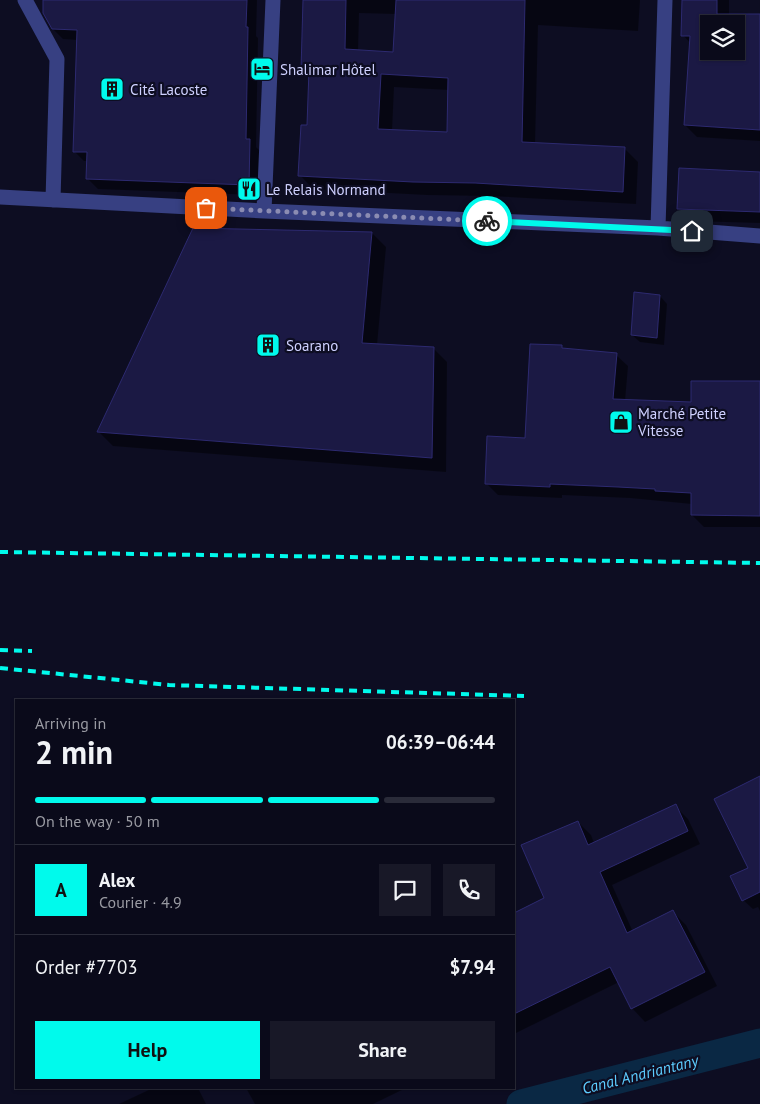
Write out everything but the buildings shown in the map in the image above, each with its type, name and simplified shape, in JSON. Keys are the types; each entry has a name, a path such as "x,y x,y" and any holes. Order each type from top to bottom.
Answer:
{"street":[{"path":"25,0 57,59 53,200"},
{"path":"264,212 273,0"},
{"path":"658,228 665,0"},
{"path":"0,197 264,212 658,228 760,236"}],"waterway":[{"name":"Canal Andriantany","path":"521,1104 760,1043"}],"railway":[{"path":"0,552 760,563"},
{"path":"0,650 32,651"},
{"path":"0,668 169,685 524,696"}],"way so far":[{"path":"206,208 487,221"}],"place":[{"name":"Shalimar Hôtel","path":"262,69"},
{"name":"Cité Lacoste","path":"112,89"},
{"name":"Le Relais Normand","path":"249,189"},
{"name":"Soarano","path":"268,345"},
{"name":"Marché Petite Vitesse","path":"621,422"}],"route":[{"path":"487,221 692,231"}]}
